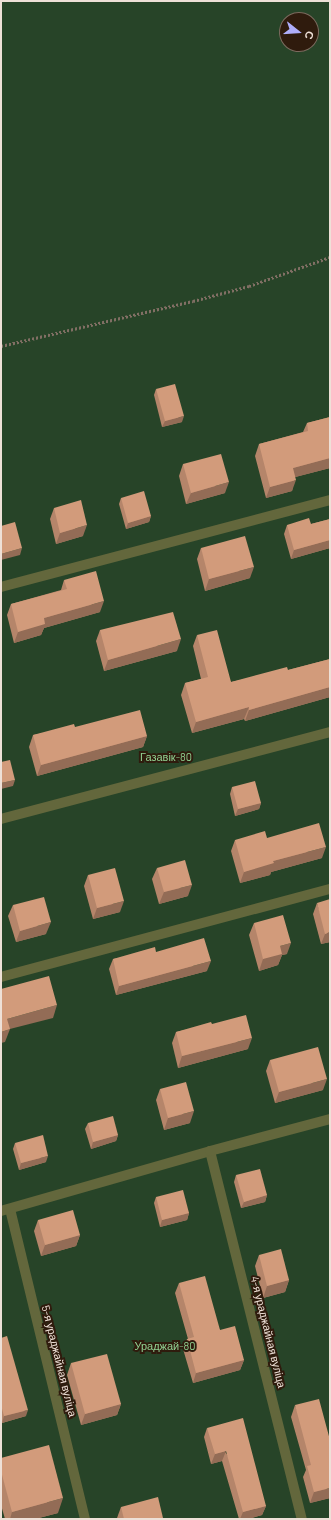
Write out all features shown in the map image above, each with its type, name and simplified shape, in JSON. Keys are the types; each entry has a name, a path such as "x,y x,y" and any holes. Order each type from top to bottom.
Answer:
{"lane":[{"path":"1,587 330,500"},
{"path":"1,819 330,732"},
{"path":"1,977 330,889"},
{"path":"5,1210 210,1151 330,1119"},
{"name":"4-я ураджайная вуліца","path":"210,1151 302,1519"},
{"name":"5-я ураджайная вуліца","path":"5,1210 85,1519"}],"path":[{"path":"1,346 194,301 249,286 330,257"}],"green space":[{"path":"1,1 330,1 330,1519 1,1519"}],"building":[{"path":"175,384 184,416 165,421 156,389"},
{"path":"330,417 330,458 293,468 296,480 270,487 259,444 308,431 307,423"},
{"path":"221,454 229,482 191,493 183,464"},
{"path":"144,491 151,516 128,523 121,498"},
{"path":"81,500 87,525 60,533 54,508"},
{"path":"309,518 311,524 330,519 330,540 294,550 287,525"},
{"path":"15,522 22,548 1,554 1,526"},
{"path":"245,536 254,567 209,579 201,548"},
{"path":"96,571 104,601 44,618 45,624 18,632 11,604 67,589 64,580"},
{"path":"173,612 181,639 108,660 100,630"},
{"path":"217,630 231,682 287,667 288,670 330,659 330,687 249,710 249,707 196,722 185,683 208,677 197,635"},
{"path":"140,710 147,736 41,765 33,735 74,724 75,727"},
{"path":"10,760 15,780 1,783 1,762"},
{"path":"255,781 261,803 238,809 232,787"},
{"path":"319,823 326,847 273,861 274,863 244,872 235,840 265,831 267,838"},
{"path":"185,860 192,885 164,892 157,868"},
{"path":"115,868 124,901 97,908 88,875"},
{"path":"44,897 51,922 20,931 13,905"},
{"path":"330,899 330,932 325,934 317,903"},
{"path":"283,915 291,943 280,946 282,954 263,959 254,923"},
{"path":"204,938 211,961 119,986 113,959 155,947 156,952"},
{"path":"49,976 57,1005 7,1019 10,1029 1,1032 1,989"},
{"path":"246,1015 252,1038 182,1056 176,1032 211,1022 212,1024"},
{"path":"318,1047 327,1079 279,1092 270,1060"},
{"path":"186,1082 194,1111 168,1118 160,1089"},
{"path":"113,1116 118,1135 93,1142 88,1123"},
{"path":"43,1135 48,1156 21,1163 15,1143"},
{"path":"260,1169 267,1195 244,1202 236,1175"},
{"path":"183,1190 189,1213 162,1220 156,1197"},
{"path":"73,1210 80,1235 45,1245 38,1220"},
{"path":"281,1249 289,1280 267,1286 259,1255"},
{"path":"205,1276 220,1330 235,1326 244,1360 196,1373 187,1339 194,1337 179,1283"},
{"path":"7,1336 28,1410 4,1416 1,1405 1,1338"},
{"path":"107,1354 121,1404 85,1414 71,1363"},
{"path":"319,1399 330,1440 330,1488 314,1492 307,1466 311,1465 295,1405"},
{"path":"243,1418 266,1506 243,1512 226,1451 215,1454 207,1428"},
{"path":"49,1445 63,1498 12,1512 1,1471 1,1458"},
{"path":"158,1497 163,1518 124,1519 121,1507"}],"park label":[{"name":"Газавік-80","path":"166,757"},
{"name":"Ураджай-80","path":"165,1346"}]}
